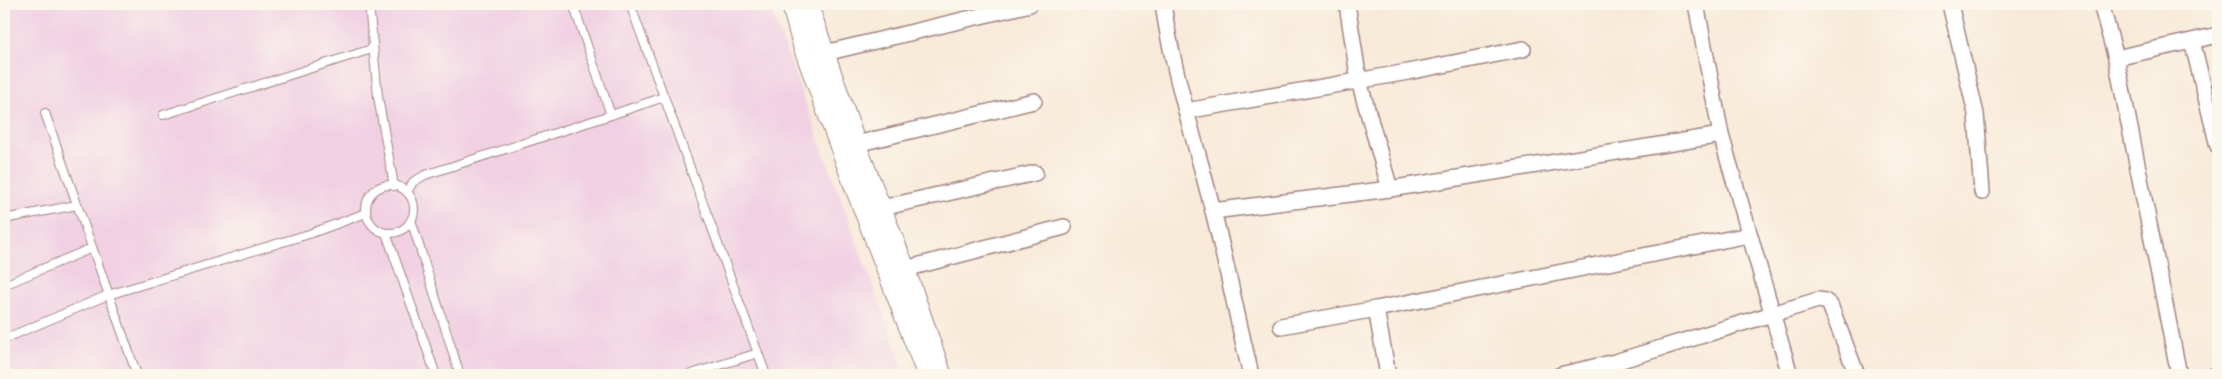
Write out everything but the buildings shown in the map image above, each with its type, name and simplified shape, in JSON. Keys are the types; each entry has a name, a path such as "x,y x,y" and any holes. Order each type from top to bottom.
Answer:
{"street":[{"path":"791,4 803,47 942,375"},
{"path":"808,4 856,144 882,208 897,271 927,375"},
{"path":"825,53 1005,7 1030,4"},
{"path":"1163,4 1186,111 1213,212 1251,375"},
{"path":"1347,4 1359,81 1390,188"},
{"path":"1696,4 1721,135 1790,375"},
{"path":"1950,4 1976,114 1982,192"},
{"path":"2101,4 2116,58 2179,375"},
{"path":"2116,58 2218,35"},
{"path":"2192,41 2218,146"},
{"path":"1186,111 1359,81 1524,49"},
{"path":"856,144 1034,101"},
{"path":"1213,212 1390,188 1721,135"},
{"path":"882,208 1034,173"},
{"path":"897,271 1064,227"},
{"path":"1281,326 1749,235"},
{"path":"1560,375 1617,368 1772,313 1818,300 1825,300 1830,305 1856,375"},
{"path":"1376,309 1388,375"}],"lane":[{"path":"369,4 372,48 383,131 394,186"},
{"path":"574,4 611,115"},
{"path":"630,4 766,375"},
{"path":"163,114 372,48"},
{"path":"407,192 413,182 425,174 664,97"},
{"path":"45,113 137,375"},
{"path":"411,220 401,230 386,233 373,226 366,213 366,205 373,192 379,188 394,186 407,192 413,205 411,220 460,375"},
{"path":"4,219 77,205"},
{"path":"4,339 108,295 309,234 366,213"},
{"path":"386,233 436,375"},
{"path":"4,285 92,248"},
{"path":"688,375 758,353"}],"shaded area":[{"path":"4,4 769,4 906,375 4,375"}]}
